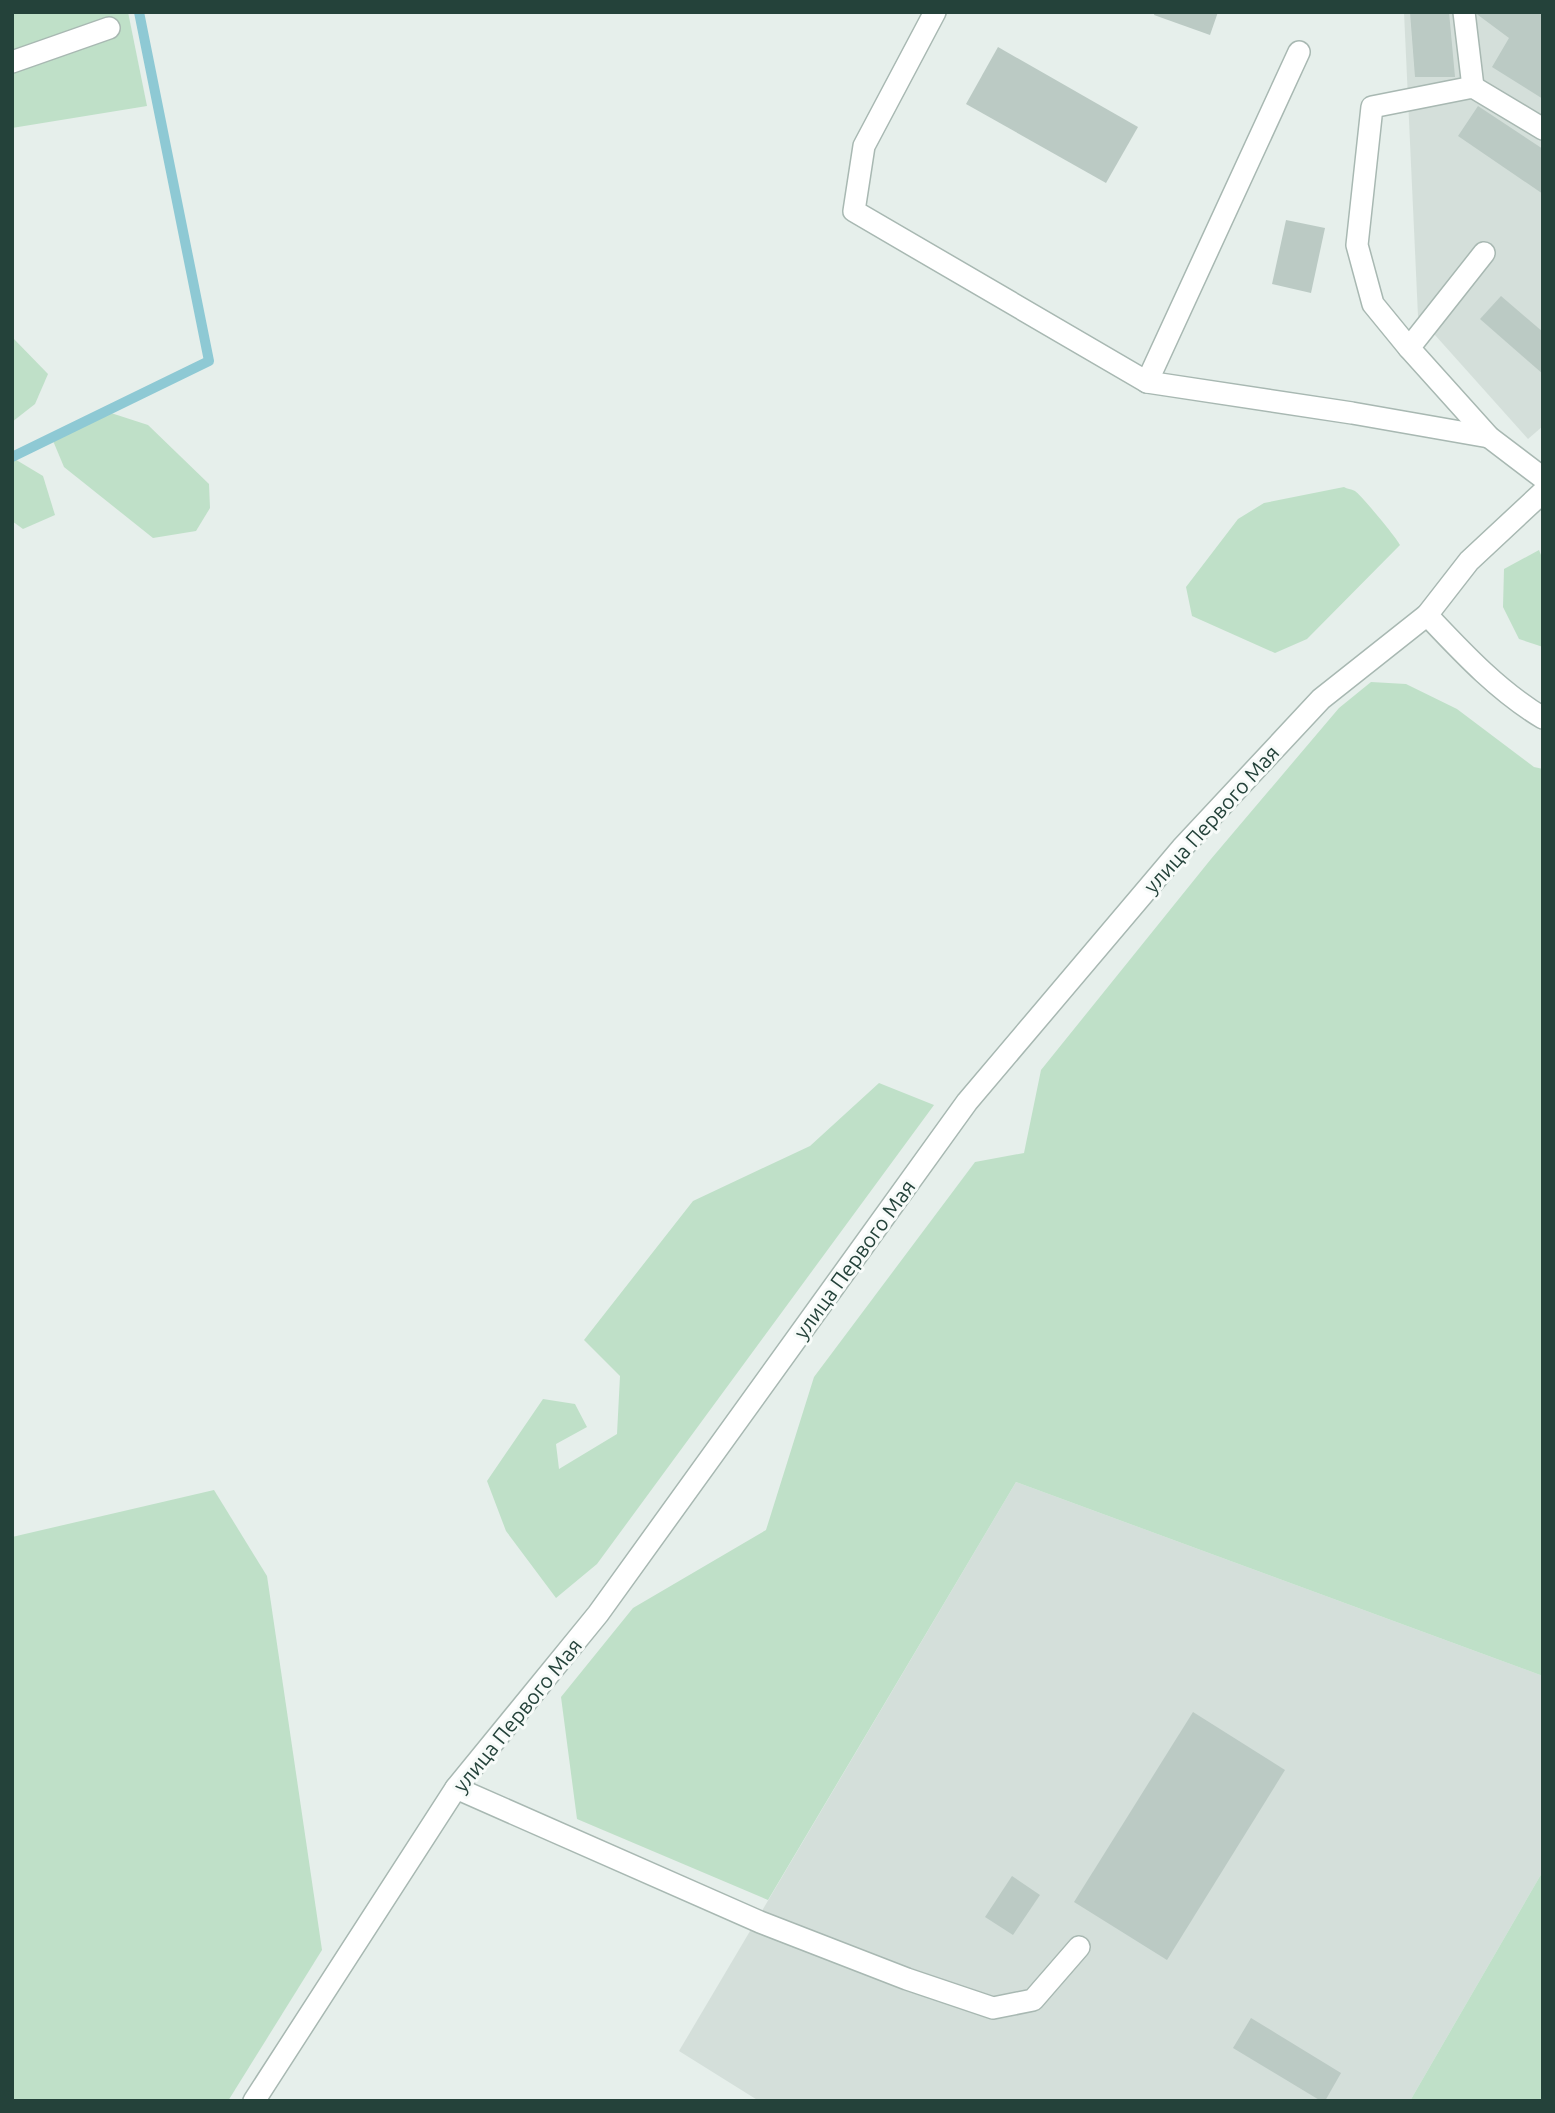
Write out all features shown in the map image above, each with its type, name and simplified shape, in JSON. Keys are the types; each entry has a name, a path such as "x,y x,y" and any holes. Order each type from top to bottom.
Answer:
{"street":[{"path":"935,12 864,146 854,211 1146,382 1352,412 1489,438"},
{"path":"1464,12 1473,87"},
{"path":"12,62 108,28"},
{"path":"1146,382 1299,52"},
{"path":"1543,129 1473,87 1371,107 1357,245 1373,304 1489,438 1543,478"},
{"path":"1409,348 1484,253"},
{"name":"улица Первого Мая","path":"254,2101 456,1788 598,1614 967,1102 1182,848 1321,699 1427,615 1469,561 1543,492"},
{"path":"1427,615 1466,657 1525,707 1543,718"},
{"path":"456,1788 760,1922 906,1979 993,2008 1033,2000 1079,1947"}],"shaded area":[{"path":"1404,12 1543,12 1543,426 1528,439 1418,316"},
{"path":"1016,1482 1543,1676 1543,1871 1410,2101 759,2101 679,2051"}],"green space":[{"path":"12,12 128,12 147,106 12,128"},
{"path":"12,337 48,374 35,404 12,422"},
{"path":"111,413 148,425 209,484 210,508 196,531 153,538 64,467 51,436"},
{"path":"13,458 43,476 55,515 23,529 12,521"},
{"path":"1344,487 1358,494 1400,545 1307,639 1275,653 1192,616 1186,587 1238,519 1264,503"},
{"path":"1539,550 1543,560 1543,647 1519,639 1503,607 1504,569"},
{"path":"1371,682 1406,684 1457,709 1534,767 1543,769 1543,1676 1016,1482 768,1900 577,1819 561,1697 633,1608 766,1530 814,1377 975,1162 1024,1153 1041,1070 1211,859 1339,708"},
{"path":"879,1083 934,1105 597,1564 556,1598 506,1531 487,1481 543,1399 575,1404 587,1427 556,1444 559,1469 617,1434 620,1376 584,1340 693,1201 810,1146"},
{"path":"214,1490 267,1576 322,1950 228,2101 12,2101 12,1537"},
{"path":"1543,1871 1543,2101 1410,2101"}],"building":[{"path":"1155,12 1218,12 1210,35 1154,15"},
{"path":"1410,12 1449,12 1455,77 1415,77"},
{"path":"1474,12 1543,12 1543,99 1492,67 1509,38"},
{"path":"998,47 1138,127 1106,183 966,104"},
{"path":"1478,106 1543,149 1543,194 1458,136"},
{"path":"1286,220 1325,228 1311,293 1272,284"},
{"path":"1501,296 1543,332 1543,374 1480,319"},
{"path":"1193,1712 1285,1770 1167,1960 1074,1902"},
{"path":"1012,1876 1040,1895 1013,1935 985,1917"},
{"path":"1251,2018 1341,2073 1325,2101 1233,2048"}],"waterway":[{"path":"12,457 209,361 139,12"}]}
